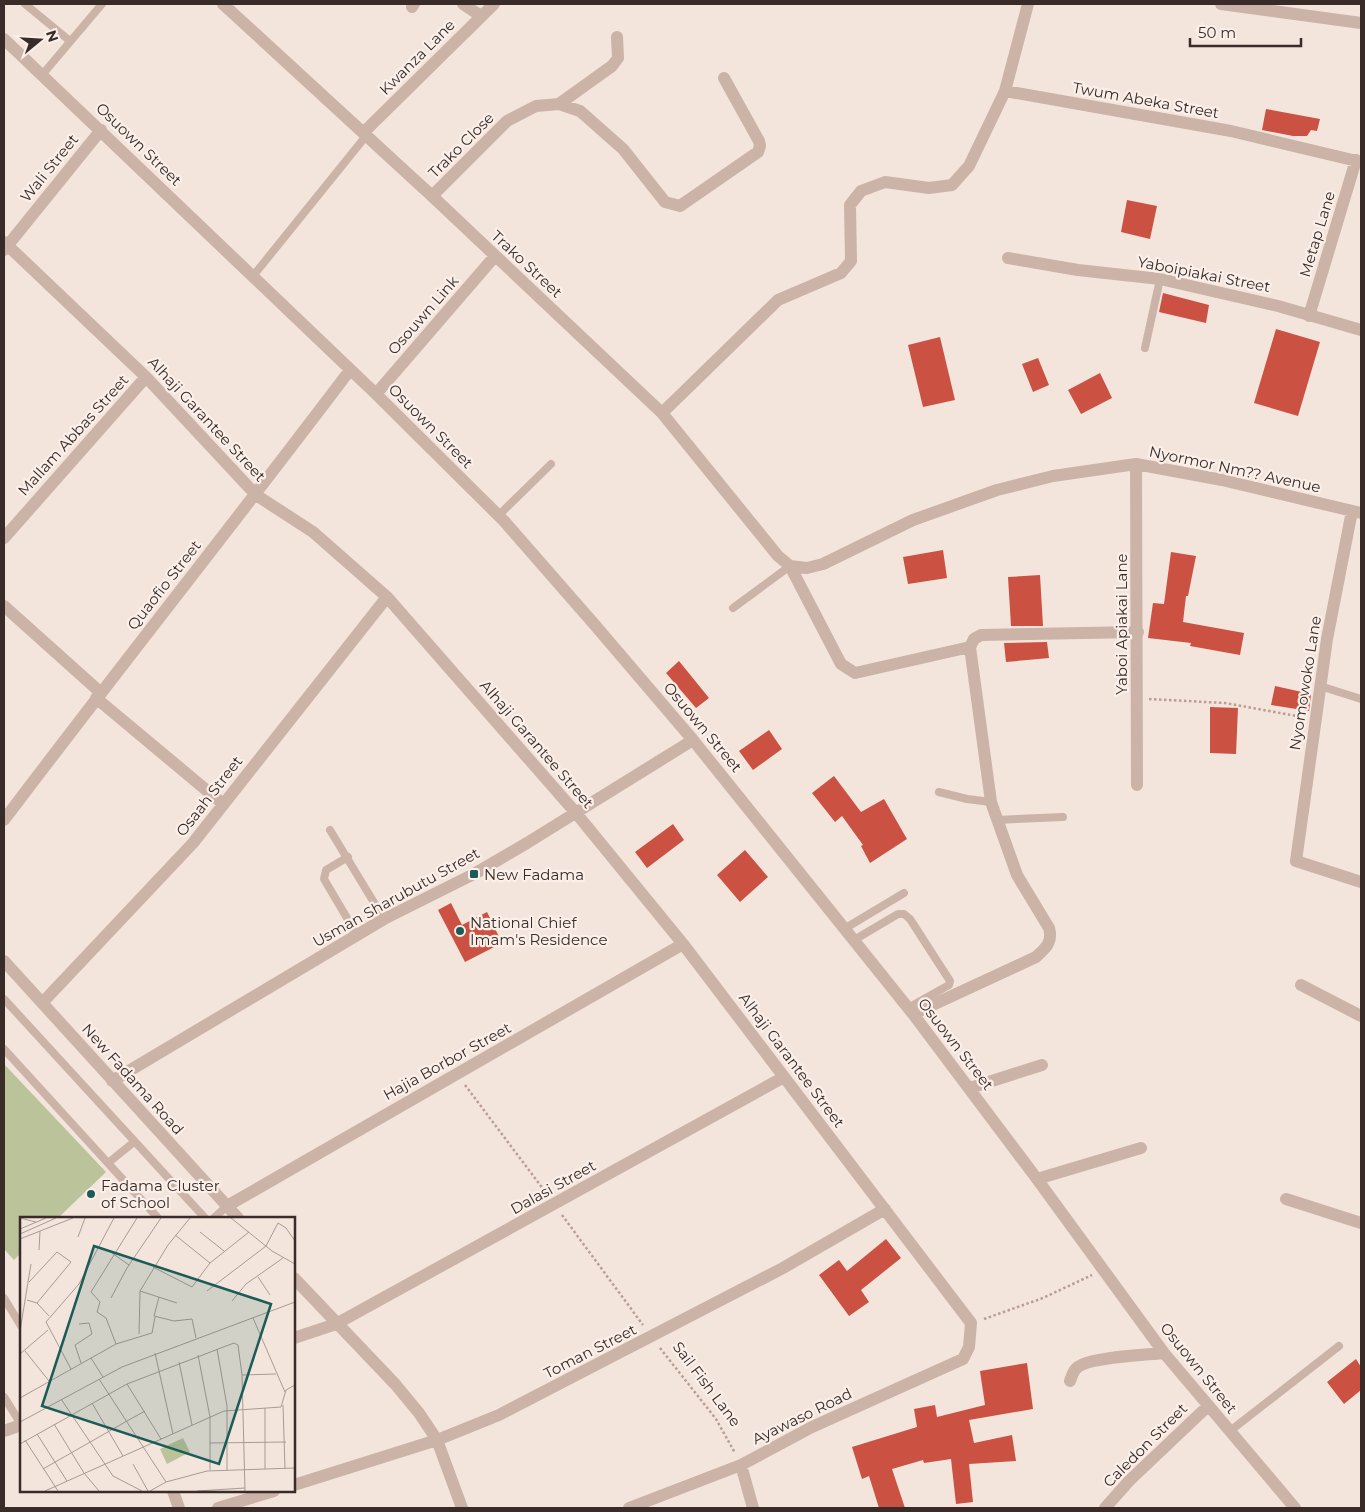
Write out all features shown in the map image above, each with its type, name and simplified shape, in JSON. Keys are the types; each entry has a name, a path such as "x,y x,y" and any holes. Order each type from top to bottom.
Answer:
{"street":[{"name":"Trako Street","path":"223,4 432,196 662,413 778,556 790,566 842,664 848,670 855,673 970,646 974,639 981,635 1138,632"},
{"path":"463,4 481,16"},
{"name":"Kwanza Lane","path":"364,134 494,4"},
{"path":"662,413 778,300 841,273 851,261 850,205 861,191 885,182 929,188 952,185 969,166 1005,91 1028,4"},
{"path":"1221,4 1361,24"},
{"path":"559,104 612,66 618,58 617,37"},
{"name":"Osuown Street","path":"4,39 102,130 376,394 498,516 693,740 854,940 970,1088 1164,1353 1296,1508"},
{"name":"Trako Close","path":"432,196 507,121 536,106 559,104 580,111 623,148 665,202 680,206 758,152 759,141 724,78"},
{"name":"Twum Abeka Street","path":"1005,91 1231,132 1358,161"},
{"name":"Wali Street","path":"5,246 102,130"},
{"name":"Metap Lane","path":"1309,316 1358,161"},
{"name":"Alhaji Garantee Street","path":"5,246 146,377 256,495 313,532 386,597 576,813 682,944 885,1209 971,1329"},
{"name":"Osouwn Link","path":"376,394 495,256"},
{"name":"Yaboipiakai Street","path":"1008,258 1078,270 1160,279 1278,306 1361,330"},
{"name":"Quaofio Street","path":"4,820 98,695 256,495 350,370"},
{"name":"Mallam Abbas Street","path":"4,538 146,377"},
{"name":"Nyormor Nm?? Avenue","path":"790,566 807,568 823,564 912,520 997,490 1053,476 1136,464 1222,480 1357,512"},
{"name":"Yaboi Apiakai Lane","path":"1136,464 1137,785"},
{"name":"Nyomowoko Lane","path":"1357,512 1337,585 1320,686 1296,861 1361,882"},
{"name":"Osaah Street","path":"43,1002 160,881 193,843 386,597"},
{"path":"4,606 98,695 223,804"},
{"path":"910,1011 1036,957 1048,946 1051,936 1049,928 1017,875 996,820 991,802 970,646"},
{"name":"Usman Sharubutu Street","path":"112,1081 384,919 474,874 693,740"},
{"name":"Hajia Borbor Street","path":"227,1206 682,944"},
{"name":"New Fadama Road","path":"4,961 237,1217"},
{"path":"1301,985 1361,1016"},
{"path":"970,1088 1042,1065"},
{"name":"Dalasi Street","path":"295,1338 336,1324 784,1077"},
{"path":"1037,1179 1141,1148"},
{"path":"1286,1199 1361,1223"},
{"name":"Toman Street","path":"295,1485 437,1440 499,1415 784,1268 885,1209"},
{"path":"295,1279 395,1384 437,1440 462,1508"},
{"name":"Ayawaso Road","path":"629,1508 740,1465 812,1427 963,1359 969,1348 971,1329"},
{"path":"1070,1381 1076,1368 1082,1365 1100,1360 1164,1353"},
{"name":"Caledon Street","path":"1105,1508 1129,1481 1208,1406"},
{"path":"4,1431 20,1424"},
{"path":"740,1465 753,1508"},
{"path":"173,1492 179,1508"},
{"path":"218,1508 271,1492"}],"lane":[{"path":"25,4 70,41"},
{"path":"42,75 102,4"},
{"path":"253,276 364,134"},
{"path":"1145,348 1160,279"},
{"path":"498,516 551,464"},
{"path":"734,608 790,566"},
{"path":"1320,686 1361,699"},
{"path":"939,792 966,799 991,802"},
{"path":"996,820 1033,820 1063,816"},
{"path":"330,830 384,919"},
{"path":"348,857 326,870 324,879 357,935"},
{"path":"844,928 904,893"},
{"path":"854,940 898,914 904,914 910,919 950,982 949,985 910,1011"},
{"path":"4,999 204,1217"},
{"path":"4,1049 157,1217"},
{"path":"108,1163 134,1142"},
{"path":"215,1217 227,1206"},
{"path":"4,1298 20,1324"},
{"path":"1230,1431 1339,1346"},
{"path":"4,1397 20,1422"}],"path":[{"path":"1138,698 1224,703 1315,720"},
{"path":"971,1329 1103,1271"},
{"name":"Sail Fish Lane","path":"652,1337 716,1419 732,1445 740,1465"}],"green space":[{"path":"4,1064 106,1172 59,1217 20,1217 20,1254 14,1260 4,1249"}],"building":[{"path":"1266,109 1320,119 1317,131 1311,130 1307,136 1293,136 1262,130"},
{"path":"1127,200 1157,206 1150,239 1121,232"},
{"path":"1163,293 1209,305 1206,323 1159,312"},
{"path":"1276,329 1320,342 1298,416 1254,403"},
{"path":"940,337 955,400 923,407 908,345"},
{"path":"1038,358 1049,385 1033,392 1022,364"},
{"path":"1100,373 1112,398 1081,414 1068,390"},
{"path":"943,550 947,578 908,584 903,557"},
{"path":"1171,552 1196,556 1188,596 1186,596 1183,622 1244,633 1240,655 1190,646 1191,643 1148,638 1153,603 1164,604"},
{"path":"1040,575 1043,626 1011,626 1008,577"},
{"path":"1047,642 1049,658 1006,662 1004,643"},
{"path":"679,661 709,698 696,708 666,673"},
{"path":"1275,686 1311,694 1309,711 1271,705"},
{"path":"1210,707 1238,708 1236,754 1210,753"},
{"path":"769,730 782,749 753,770 739,751"},
{"path":"834,776 861,812 884,799 907,839 870,863 861,846 863,845 842,816 835,822 812,793"},
{"path":"673,824 684,840 647,868 635,852"},
{"path":"745,850 768,877 740,902 717,875"},
{"name":"National Chief Imam's Residence","path":"451,903 462,925 487,912 502,943 465,962 438,910"},
{"path":"886,1239 901,1258 861,1290 869,1302 849,1316 819,1275 839,1260 847,1271"},
{"path":"1356,1359 1361,1367 1361,1390 1344,1404 1327,1382"},
{"path":"1027,1363 1033,1409 969,1420 974,1443 1012,1435 1016,1461 969,1464 973,1502 956,1504 951,1459 924,1463 923,1460 892,1469 905,1508 879,1508 869,1476 862,1479 852,1447 917,1427 914,1409 935,1405 937,1417 985,1405 980,1371"}],"place":[{"name":"New Fadama","path":"474,874"},
{"name":"National Chief Imam's Residence","path":"460,931"},
{"name":"Fadama Cluster of School","path":"91,1194"}]}
